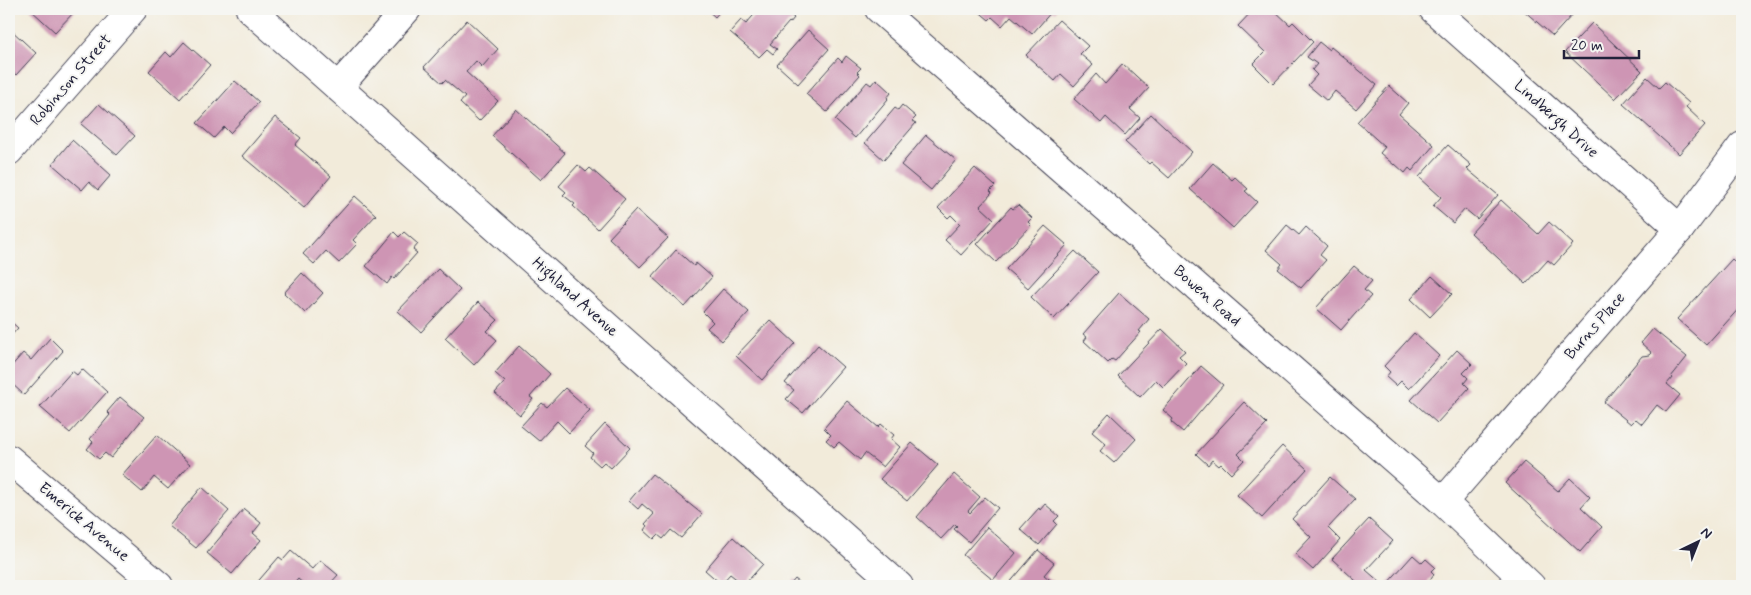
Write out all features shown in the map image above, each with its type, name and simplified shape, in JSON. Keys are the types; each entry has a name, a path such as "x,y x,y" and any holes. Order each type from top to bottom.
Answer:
{"street":[{"name":"Robinson Street","path":"9,150 133,9"},
{"name":"Highland Avenue","path":"250,9 899,586"},
{"path":"338,86 406,9"},
{"name":"Bowen Road","path":"879,9 1443,502 1531,586"},
{"name":"Lindbergh Drive","path":"1432,9 1680,229"},
{"name":"Burns Place","path":"1443,502 1680,229 1742,146"},
{"name":"Emerick Avenue","path":"9,459 158,586"}],"building":[{"path":"30,9 77,9 55,32"},
{"path":"706,9 722,9 715,17"},
{"path":"759,9 784,9 794,18 770,44 777,49 773,54 767,49 759,57 730,32 741,20 746,24"},
{"path":"976,9 1057,9 1055,12 1053,10 1032,34 1011,16 1002,26 992,17 989,20"},
{"path":"1254,9 1273,9 1290,25 1293,22 1313,42 1273,84 1253,64 1265,52 1238,26"},
{"path":"1522,9 1565,9 1572,15 1553,36"},
{"path":"467,20 498,49 482,67 476,61 466,72 498,101 479,121 460,103 465,97 445,80 442,83 424,67"},
{"path":"1059,20 1088,46 1080,54 1093,65 1074,86 1061,74 1055,81 1026,55"},
{"path":"1592,23 1642,71 1615,99 1565,52"},
{"path":"9,28 36,53 16,75 9,69"},
{"path":"808,30 829,49 798,84 777,65"},
{"path":"184,42 210,65 180,99 149,71 166,52 171,57"},
{"path":"1319,42 1329,50 1331,47 1377,85 1356,109 1335,91 1327,101 1308,85 1317,75 1312,70 1317,64 1307,57"},
{"path":"846,56 861,68 857,72 860,75 827,112 806,94 838,58 842,62"},
{"path":"1123,64 1149,88 1130,109 1140,118 1125,135 1106,117 1101,123 1074,99 1096,74 1105,84"},
{"path":"1647,77 1659,88 1665,82 1689,103 1686,107 1705,125 1679,154 1623,104"},
{"path":"876,79 891,93 855,138 835,120 867,82 871,85"},
{"path":"235,81 259,102 230,133 224,127 214,138 197,123"},
{"path":"1389,86 1408,103 1399,114 1434,145 1412,171 1409,168 1405,173 1380,153 1385,147 1357,122"},
{"path":"99,104 135,136 117,155 81,124"},
{"path":"902,105 916,117 912,121 916,123 884,160 865,143 895,108 898,110"},
{"path":"516,109 565,153 541,180 492,136"},
{"path":"1151,114 1192,152 1169,178 1151,162 1149,164 1125,142"},
{"path":"275,117 301,138 295,145 331,176 304,208 242,156"},
{"path":"926,135 956,160 931,190 901,165"},
{"path":"72,140 111,175 98,190 89,182 82,190 52,164"},
{"path":"1448,145 1471,165 1467,169 1498,195 1477,219 1465,209 1453,223 1433,206 1441,197 1419,177"},
{"path":"1213,163 1232,180 1235,177 1248,189 1245,191 1257,202 1233,228 1190,189"},
{"path":"578,165 586,172 590,168 625,199 598,229 573,206 575,204 563,195 566,192 559,186"},
{"path":"975,168 995,186 990,191 992,193 980,206 994,219 961,255 945,240 960,224 951,215 948,218 938,208"},
{"path":"355,196 376,215 353,240 357,244 339,263 326,251 314,264 303,254"},
{"path":"1501,200 1538,234 1549,222 1573,244 1554,265 1548,260 1526,284 1471,233"},
{"path":"1018,205 1032,218 1028,222 1031,225 996,262 977,244 1011,207 1013,209"},
{"path":"636,209 668,238 640,267 609,238"},
{"path":"1287,225 1299,235 1306,227 1327,246 1320,255 1326,260 1301,288 1278,269 1282,264 1266,250"},
{"path":"1045,226 1067,245 1028,288 1006,269"},
{"path":"394,232 399,237 404,232 418,244 413,250 417,253 394,279 392,277 387,284 366,266"},
{"path":"676,250 694,266 696,263 712,277 685,307 652,277"},
{"path":"1075,251 1098,272 1054,319 1031,297"},
{"path":"1732,259 1742,269 1742,305 1706,345 1677,319"},
{"path":"1354,266 1372,281 1364,290 1371,296 1341,330 1316,308"},
{"path":"438,269 460,290 421,332 398,311"},
{"path":"302,273 323,293 305,313 284,293"},
{"path":"1432,276 1452,294 1430,317 1411,299"},
{"path":"723,289 749,312 722,341 707,328 713,322 703,312"},
{"path":"1119,293 1149,319 1139,331 1141,332 1115,361 1112,359 1108,363 1084,341 1087,337 1083,334"},
{"path":"478,302 498,320 487,331 497,340 474,365 445,338"},
{"path":"9,320 18,328 9,338"},
{"path":"770,320 795,343 762,380 736,356"},
{"path":"1162,329 1185,351 1179,356 1186,363 1163,387 1156,380 1140,397 1118,376"},
{"path":"1653,329 1687,357 1667,384 1680,395 1666,412 1657,405 1642,424 1636,419 1631,424 1604,402 1642,356 1652,353 1641,343"},
{"path":"1414,333 1439,356 1409,389 1401,381 1396,386 1386,377 1390,372 1384,366"},
{"path":"50,338 63,351 24,395 9,381 9,369 23,353 31,360"},
{"path":"818,345 843,367 803,413 786,399 794,390 785,383"},
{"path":"519,346 550,374 530,397 533,399 520,415 495,393 505,382 495,373"},
{"path":"1457,350 1472,364 1463,373 1468,378 1464,383 1469,388 1437,423 1411,400"},
{"path":"1201,366 1223,385 1183,432 1171,422 1173,419 1163,410"},
{"path":"82,369 107,392 70,433 40,407 72,371 77,375"},
{"path":"565,388 590,410 569,433 557,421 539,441 521,426 542,403 547,407"},
{"path":"120,397 144,417 111,458 105,453 99,459 87,449 93,442 90,439 110,415 107,412"},
{"path":"847,401 878,427 881,424 894,435 891,439 900,447 883,467 865,453 860,460 839,442 834,447 826,440 831,435 824,428"},
{"path":"1244,402 1267,424 1238,454 1244,460 1231,474 1221,464 1219,466 1212,460 1208,465 1196,454"},
{"path":"1109,413 1136,439 1114,463 1100,451 1106,444 1092,432"},
{"path":"605,424 630,448 611,468 604,462 600,466 590,457 593,453 585,446"},
{"path":"157,435 190,464 168,489 154,477 142,492 122,475"},
{"path":"912,443 938,465 907,501 880,479"},
{"path":"1282,446 1307,469 1262,518 1237,495"},
{"path":"1524,462 1558,491 1570,478 1590,497 1581,507 1602,527 1580,552 1505,483"},
{"path":"652,474 702,514 681,538 671,530 663,539 658,535 654,539 644,530 647,526 645,524 654,514 642,504 638,509 629,501"},
{"path":"954,474 980,497 968,511 970,513 985,497 998,508 969,542 954,529 957,526 955,524 941,539 917,517"},
{"path":"1330,477 1355,499 1328,528 1340,540 1313,570 1295,554 1311,537 1292,519"},
{"path":"202,487 229,511 196,548 169,526"},
{"path":"1045,504 1059,516 1054,521 1057,524 1039,545 1020,529"},
{"path":"244,509 261,523 253,533 261,540 232,574 207,553"},
{"path":"1369,519 1393,541 1366,570 1381,583 1379,586 1350,586 1356,581 1332,559"},
{"path":"987,527 1016,553 993,580 963,555"},
{"path":"733,537 763,564 744,585 730,574 721,584 705,570"},
{"path":"1038,550 1054,563 1044,575 1058,586 1007,586"},
{"path":"291,551 312,569 320,560 338,575 328,586 306,586 298,579 292,586 254,586 279,557 283,560"},
{"path":"1413,555 1422,563 1426,559 1435,567 1431,571 1434,574 1425,586 1385,586"},
{"path":"795,579 804,586 789,586"}]}
